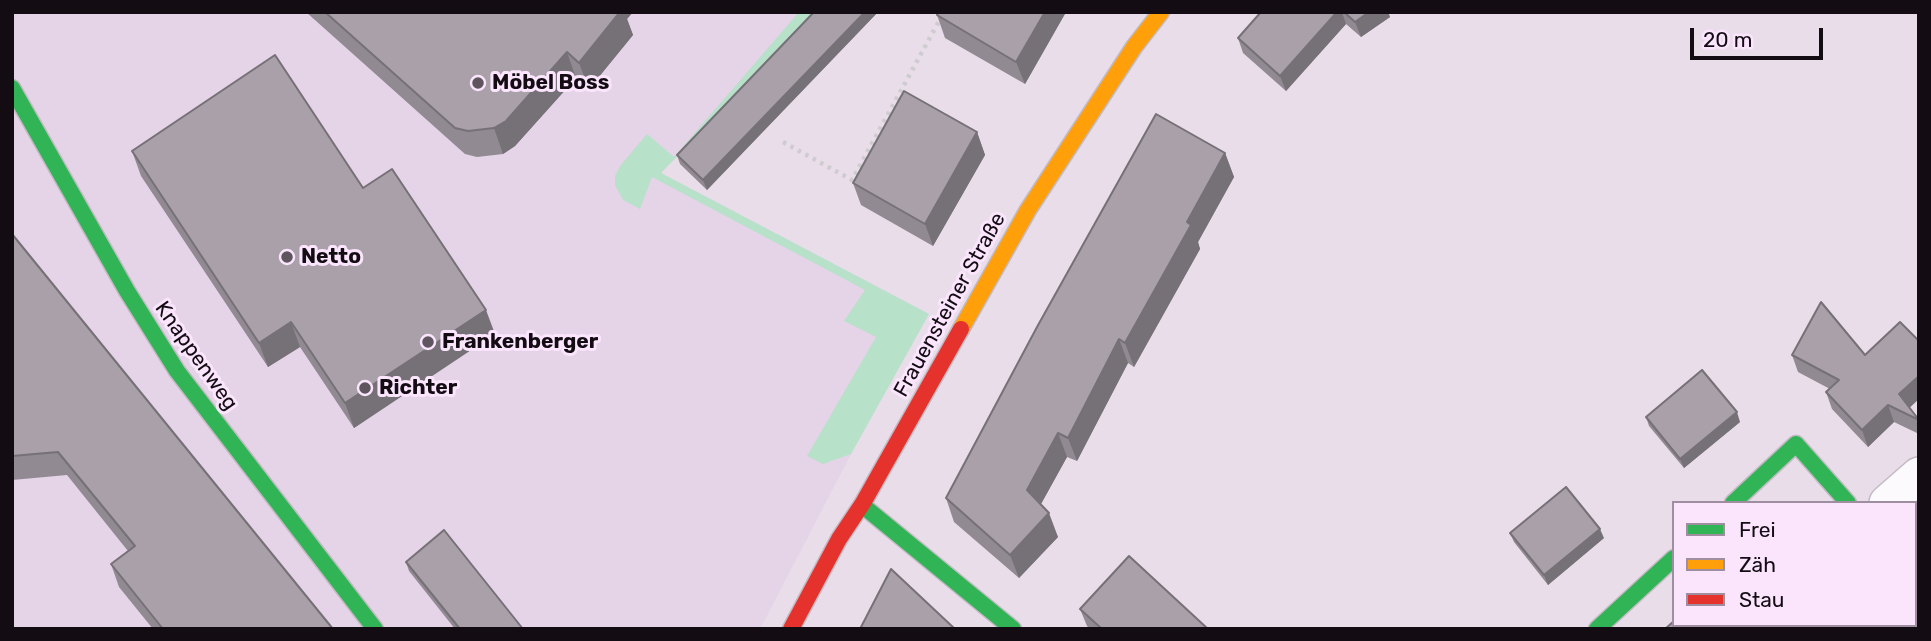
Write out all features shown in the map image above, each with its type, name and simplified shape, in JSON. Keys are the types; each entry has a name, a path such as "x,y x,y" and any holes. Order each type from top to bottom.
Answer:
{"street":[{"name":"Frauensteiner Straße","path":"791,629 839,539 862,505 1028,210 1134,47 1161,12"},
{"name":"Knappenweg","path":"12,88 120,279 177,371 374,629"},
{"path":"1735,501 1796,444 1845,501"},
{"path":"1889,501 1919,475"},
{"path":"862,505 1013,629"},
{"path":"1597,629 1672,560"}],"path":[{"path":"783,142 852,180 944,12"}],"shaded area":[{"path":"12,12 818,12 661,173 929,314 851,454 760,629 12,629"}],"green space":[{"path":"799,12 818,12 661,173 929,314 851,454 823,464 807,456 876,337 844,321 865,290 652,177 640,209 623,200 615,185 615,176 620,166 647,134 674,157"}],"building":[{"name":"Möbel Boss","path":"325,12 620,12 579,63 567,52 506,121 494,128 468,131 455,128"},
{"path":"814,12 865,12 703,180 677,155"},
{"path":"938,12 1045,12 1016,62 937,15"},
{"path":"1261,12 1337,12 1280,76 1238,38"},
{"path":"1344,12 1369,12 1355,22"},
{"path":"275,55 363,188 392,169 486,310 345,403 291,322 259,343 132,151"},
{"path":"904,91 977,132 925,224 853,183"},
{"path":"1156,114 1225,153 1187,222 1191,225 1125,343 1119,339 1068,438 1058,433 1027,490 1049,513 1010,555 946,498 1037,327"},
{"path":"12,234 333,629 163,629 111,564 135,546 58,452 12,456"},
{"path":"1821,302 1865,355 1900,322 1919,341 1919,376 1899,394 1919,420 1888,405 1862,430 1826,392 1839,380 1792,355"},
{"path":"1702,370 1737,412 1680,459 1646,417"},
{"path":"1566,487 1600,529 1544,575 1510,533"},
{"path":"444,530 523,629 460,629 406,562"},
{"path":"1129,556 1208,629 1102,629 1080,609"},
{"path":"891,569 955,629 860,629"},
{"path":"1672,623 1672,627 1688,629 1665,629"},
{"path":"1892,627 1893,629 1831,629"}],"traffic: fast":[{"path":"12,88 127,291 177,371 375,629"},
{"path":"1735,501 1796,444 1846,501"},
{"path":"862,505 1013,629"},
{"path":"1597,629 1672,560"}],"traffic: slow":[{"path":"961,329 1028,210 1134,47 1161,12"}],"traffic: jam":[{"path":"791,629 839,539 863,503 961,329"}],"place":[{"name":"Möbel Boss","path":"478,83"},
{"name":"Netto","path":"287,257"},
{"name":"Frankenberger","path":"428,342"},
{"name":"Richter","path":"365,388"}]}
